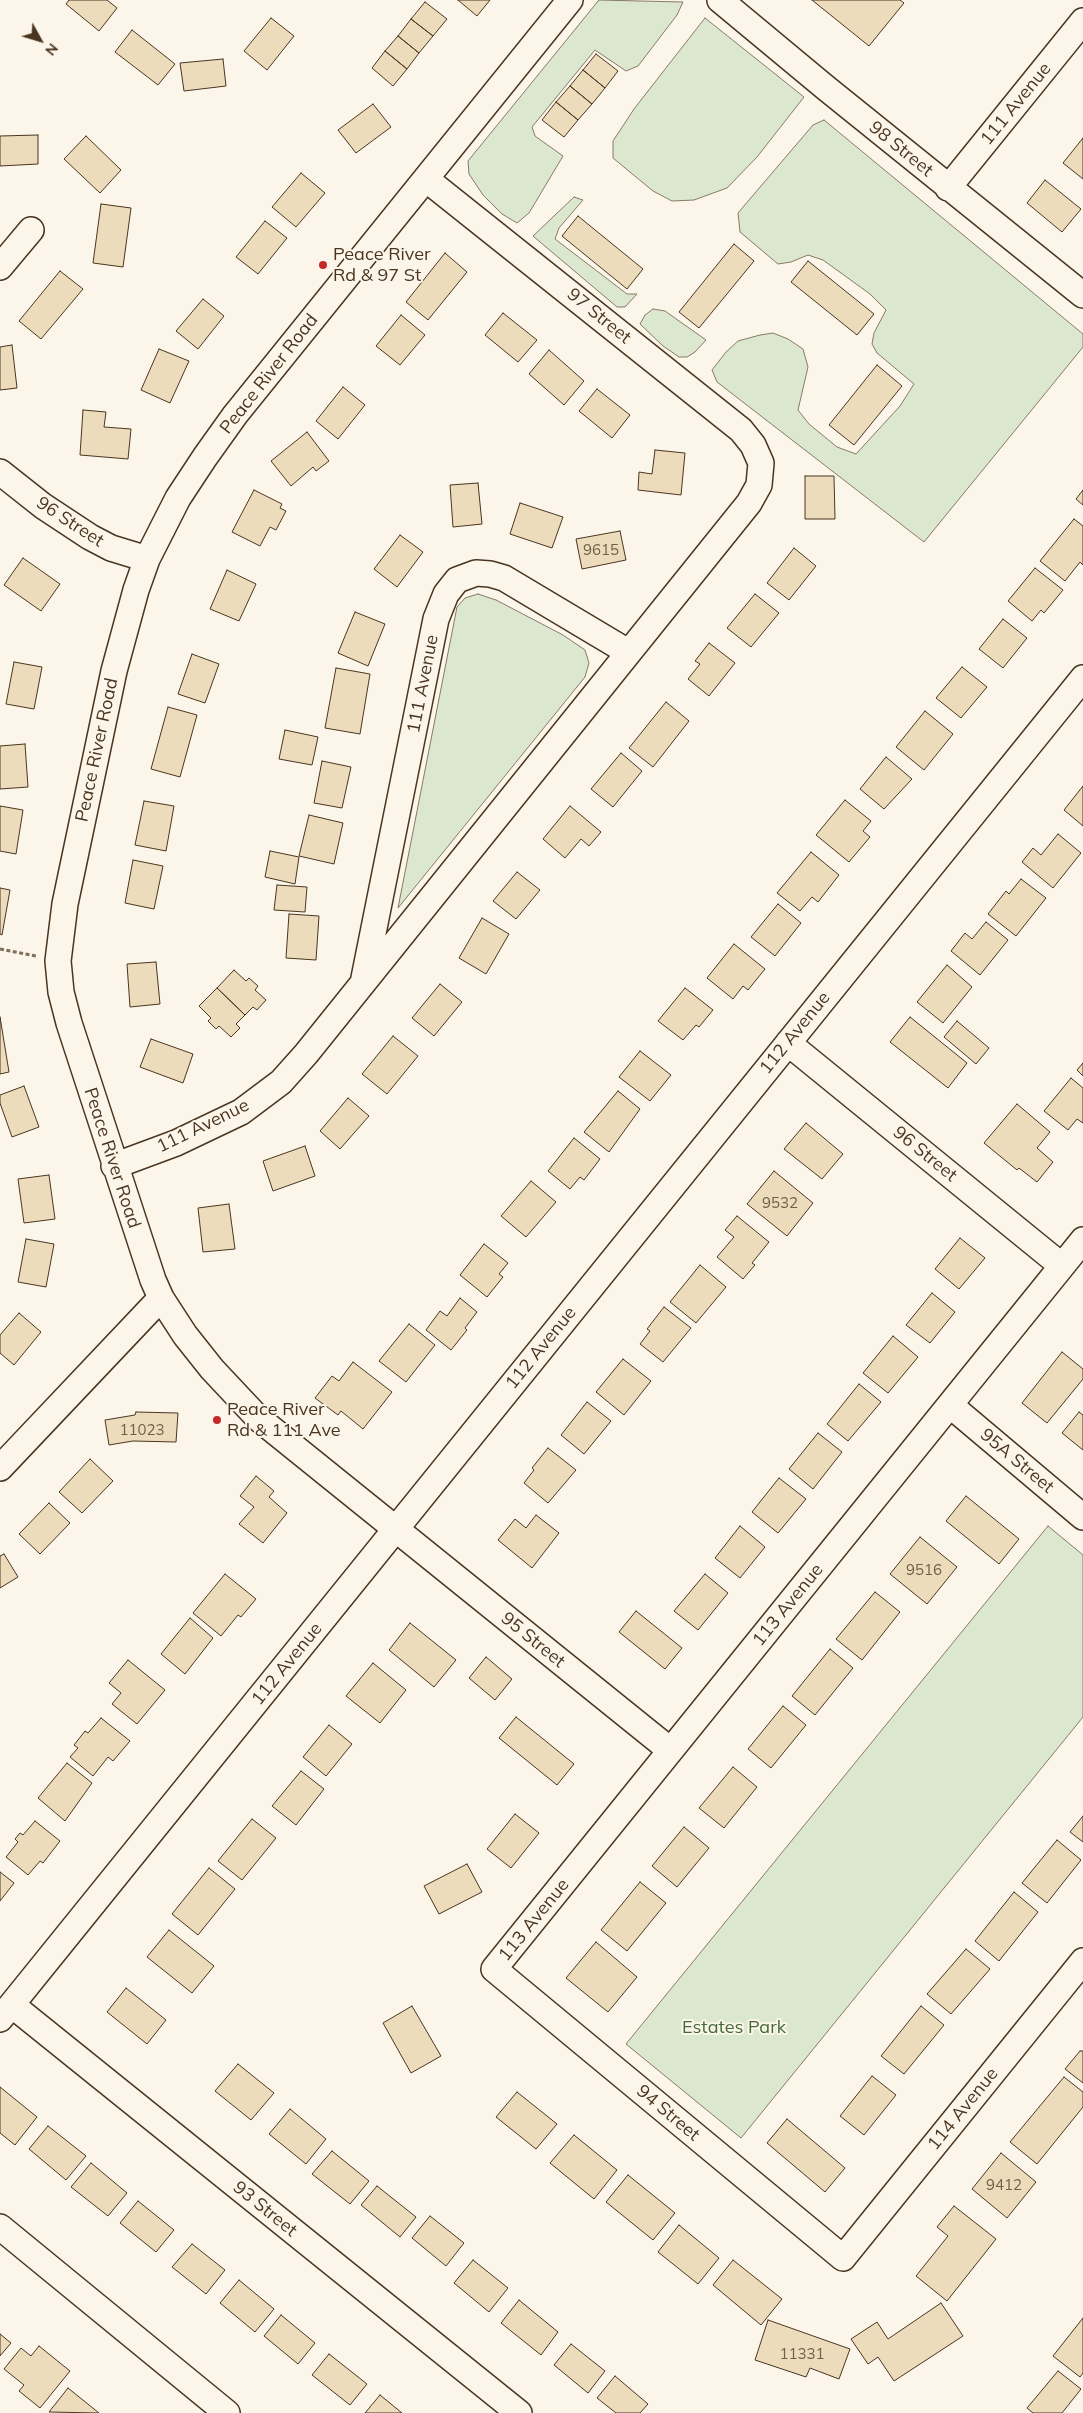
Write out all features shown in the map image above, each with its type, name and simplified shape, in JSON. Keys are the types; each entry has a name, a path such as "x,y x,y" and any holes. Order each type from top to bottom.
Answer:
{"street":[{"name":"Peace River Road","path":"396,1529 258,1418 235,1396 185,1335 161,1298 146,1261 114,1166 69,1023 61,992 58,961 65,904 114,671 136,590 147,559 178,498 215,443 570,0"},
{"name":"98 Street","path":"720,0 948,188 1083,295"},
{"name":"111 Avenue","path":"948,188 1083,21"},
{"name":"97 Street","path":"426,179 741,430 753,445 761,463"},
{"path":"0,267 31,230"},
{"name":"111 Avenue","path":"114,1166 176,1142 241,1112 281,1082 750,503 759,485 761,463"},
{"name":"96 Street","path":"0,472 43,506 90,537 112,548 147,559"},
{"name":"111 Avenue","path":"363,983 436,619 446,594 457,580 476,573 504,578 628,652"},
{"name":"112 Avenue","path":"6,2012 1083,678"},
{"name":"96 Street","path":"788,1043 1062,1266"},
{"name":"113 Avenue","path":"494,1969 1083,1240"},
{"path":"0,1468 161,1298"},
{"name":"95A Street","path":"950,1405 1083,1517"},
{"name":"95 Street","path":"396,1529 670,1750"},
{"name":"114 Avenue","path":"843,2258 1083,1961"},
{"name":"94 Street","path":"494,1969 843,2258"},
{"name":"93 Street","path":"6,2012 518,2413"},
{"path":"0,2227 227,2413"}],"path":[{"path":"0,949 58,961"}],"green space":[{"path":"599,0 683,2 677,15 638,66 626,71 595,50 532,127 535,136 563,156 529,213 517,223 502,214 483,195 469,174 468,161"},
{"path":"705,18 804,97 757,157 727,188 694,200 672,201 653,191 613,158 613,141 634,109"},
{"path":"824,120 1083,334 1083,347 924,542 717,382 712,370 726,352 738,341 773,333 788,339 803,349 808,367 798,410 809,424 837,447 856,454 900,406 914,384 877,353 872,344 874,333 886,310 870,294 823,260 808,255 791,262 778,264 740,232 738,213 813,125"},
{"path":"574,197 583,200 559,228 555,239 627,294 637,294 625,307 617,307 533,236"},
{"path":"653,309 665,311 706,340 695,352 687,357 679,357 663,346 640,324 645,315"},
{"path":"478,594 496,600 563,635 585,650 589,663 585,677 398,908 457,607 465,598"},
{"name":"Estates Park","path":"1048,1526 1083,1555 1083,1717 741,2138 626,2044"}],"building":[{"path":"69,0 107,0 117,8 99,31 66,4"},
{"path":"458,0 490,0 477,16"},
{"path":"812,0 900,0 904,3 869,46"},
{"path":"425,2 447,19 433,36 411,19"},
{"path":"271,18 294,36 267,70 244,51"},
{"path":"411,19 433,36 419,53 398,36"},
{"path":"132,30 175,64 158,85 115,52"},
{"path":"398,36 419,53 407,69 385,51"},
{"path":"385,51 407,69 393,86 372,68"},
{"path":"596,54 618,71 605,88 583,70"},
{"path":"223,59 226,86 184,91 180,63"},
{"path":"583,70 605,88 592,104 570,86"},
{"path":"570,86 592,104 578,120 556,102"},
{"path":"556,102 578,120 564,137 542,120"},
{"path":"373,104 391,127 356,153 338,130"},
{"path":"38,135 38,164 0,166 0,136"},
{"path":"86,136 121,170 100,193 64,159"},
{"path":"1083,138 1083,179 1063,163"},
{"path":"301,173 325,193 296,227 272,207"},
{"path":"1045,180 1081,209 1062,232 1027,203"},
{"path":"101,204 131,208 123,267 93,263"},
{"path":"578,216 643,269 627,289 562,236"},
{"path":"265,221 287,238 258,274 236,257"},
{"path":"734,244 754,261 699,328 679,312"},
{"path":"445,253 467,272 428,320 406,302"},
{"path":"808,261 874,314 857,335 791,282"},
{"path":"60,271 83,289 41,339 19,321"},
{"path":"203,299 224,316 198,349 176,331"},
{"path":"503,313 537,340 518,362 485,335"},
{"path":"401,315 425,335 400,365 376,346"},
{"path":"12,345 17,388 0,390 0,347"},
{"path":"159,349 189,361 170,403 141,390"},
{"path":"549,350 584,381 564,405 529,374"},
{"path":"877,365 902,386 854,445 829,425"},
{"path":"343,387 365,405 338,439 316,421"},
{"path":"597,389 630,415 612,438 579,411"},
{"path":"83,410 106,412 104,427 131,429 128,459 80,455"},
{"path":"307,432 329,461 316,471 313,467 291,486 271,461"},
{"path":"655,450 685,453 681,495 638,490 639,472 652,474"},
{"path":"805,476 834,476 835,519 805,519"},
{"path":"478,483 482,524 453,527 450,485"},
{"path":"254,490 282,504 280,508 286,511 276,530 270,527 260,546 232,532"},
{"path":"1083,490 1083,505 1076,499"},
{"path":"520,503 563,517 552,548 510,534"},
{"path":"1074,519 1083,526 1083,565 1080,562 1065,581 1040,561"},
{"path":"620,531 626,560 582,569 576,539"},
{"path":"400,535 423,552 397,587 374,569"},
{"path":"794,548 816,566 789,600 767,583"},
{"path":"23,558 60,584 41,611 4,585"},
{"path":"1035,568 1063,590 1044,613 1041,610 1032,621 1008,601"},
{"path":"227,570 256,584 239,621 210,609"},
{"path":"755,594 779,613 751,647 727,628"},
{"path":"355,612 385,624 368,666 338,653"},
{"path":"1003,619 1027,638 1003,668 979,649"},
{"path":"709,643 735,663 709,696 688,679 700,664 695,661"},
{"path":"192,654 219,664 205,703 178,694"},
{"path":"14,662 42,667 34,709 6,704"},
{"path":"962,667 987,687 961,718 936,698"},
{"path":"336,668 370,674 360,734 325,728"},
{"path":"666,702 689,721 653,767 629,748"},
{"path":"168,707 197,715 180,777 151,769"},
{"path":"925,711 953,734 924,770 896,747"},
{"path":"285,730 318,737 312,765 279,759"},
{"path":"25,744 28,787 0,789 0,746"},
{"path":"621,753 642,771 613,807 591,789"},
{"path":"886,757 912,779 884,809 860,789"},
{"path":"322,761 351,767 342,808 314,803"},
{"path":"1083,786 1083,826 1064,810"},
{"path":"845,800 871,821 863,831 870,837 849,862 816,835"},
{"path":"144,801 174,806 166,851 135,845"},
{"path":"0,806 23,810 16,854 0,851"},
{"path":"570,806 601,832 589,846 581,839 565,858 543,839"},
{"path":"309,815 343,823 334,864 299,856"},
{"path":"1058,834 1081,853 1053,888 1022,862 1033,848 1041,855"},
{"path":"270,851 299,857 295,884 265,877"},
{"path":"811,852 839,875 818,902 812,897 800,911 777,893"},
{"path":"133,860 163,866 154,909 125,903"},
{"path":"517,872 540,890 516,919 493,901"},
{"path":"1021,879 1046,898 1016,936 988,914 1006,891 1009,894"},
{"path":"277,885 307,887 305,912 274,910"},
{"path":"0,888 10,890 2,935 0,934"},
{"path":"778,904 801,923 775,956 751,937"},
{"path":"289,914 319,916 316,960 286,958"},
{"path":"482,918 509,934 486,974 459,958"},
{"path":"986,922 1008,940 980,975 951,951 965,933 972,939"},
{"path":"734,944 765,969 748,990 743,986 733,999 707,978"},
{"path":"156,962 160,1004 130,1007 127,964"},
{"path":"947,965 972,987 943,1023 917,1002"},
{"path":"234,970 246,981 249,978 258,986 255,990 266,1000 257,1010 253,1007 245,1015 217,988"},
{"path":"440,984 462,1002 434,1036 412,1018"},
{"path":"217,988 245,1015 236,1024 240,1028 231,1037 219,1026 216,1029 208,1021 211,1018 199,1006"},
{"path":"685,988 713,1010 699,1027 696,1025 683,1040 658,1021"},
{"path":"0,1017 9,1072 0,1074"},
{"path":"910,1017 967,1063 948,1088 890,1042"},
{"path":"957,1021 989,1048 976,1064 944,1037"},
{"path":"393,1036 418,1056 387,1094 362,1074"},
{"path":"151,1039 193,1054 183,1083 140,1067"},
{"path":"640,1051 671,1075 650,1101 619,1077"},
{"path":"1083,1063 1083,1076 1077,1070"},
{"path":"1071,1078 1083,1088 1083,1123 1077,1119 1068,1130 1044,1111"},
{"path":"24,1086 39,1127 12,1137 0,1103 0,1095"},
{"path":"618,1091 640,1109 609,1152 584,1132"},
{"path":"348,1098 369,1116 340,1149 320,1131"},
{"path":"1017,1104 1050,1132 1037,1148 1053,1162 1037,1182 1019,1168 1017,1170 984,1143"},
{"path":"806,1123 843,1154 822,1179 784,1149"},
{"path":"574,1138 600,1159 584,1180 580,1177 570,1189 548,1171"},
{"path":"305,1146 315,1176 273,1191 263,1161"},
{"path":"774,1171 813,1203 787,1236 747,1204"},
{"path":"49,1175 55,1219 24,1223 18,1179"},
{"path":"531,1181 556,1202 526,1237 501,1216"},
{"path":"229,1204 235,1249 203,1252 198,1208"},
{"path":"737,1216 769,1242 752,1263 755,1265 743,1279 717,1257 734,1237 725,1230"},
{"path":"960,1238 985,1258 959,1289 935,1269"},
{"path":"26,1239 54,1244 46,1287 18,1282"},
{"path":"484,1244 508,1263 499,1274 503,1277 487,1297 460,1275"},
{"path":"700,1265 726,1287 696,1323 670,1302"},
{"path":"932,1293 955,1312 930,1343 906,1325"},
{"path":"460,1298 477,1312 465,1328 467,1330 451,1350 426,1330 440,1311 447,1316"},
{"path":"664,1307 691,1328 663,1362 640,1344 650,1331 647,1329"},
{"path":"19,1313 41,1332 14,1365 0,1353 0,1335"},
{"path":"409,1324 435,1345 406,1382 379,1361"},
{"path":"893,1336 918,1357 888,1393 863,1373"},
{"path":"1062,1352 1083,1369 1083,1379 1047,1423 1022,1403"},
{"path":"623,1359 651,1381 624,1415 596,1392"},
{"path":"353,1362 392,1392 363,1429 341,1411 338,1415 315,1398 332,1376 339,1381"},
{"path":"859,1384 881,1402 848,1441 827,1424"},
{"path":"587,1402 611,1421 584,1454 561,1435"},
{"path":"136,1412 178,1413 176,1442 133,1441 109,1445 105,1420 135,1415"},
{"path":"1079,1412 1083,1415 1083,1450 1062,1433"},
{"path":"818,1433 842,1452 813,1489 789,1469"},
{"path":"548,1448 576,1470 548,1503 524,1483 534,1470 532,1468"},
{"path":"90,1459 113,1481 82,1513 59,1492"},
{"path":"256,1476 274,1491 269,1497 287,1513 263,1543 239,1524 254,1507 240,1496"},
{"path":"779,1478 806,1499 778,1533 752,1512"},
{"path":"966,1496 1019,1539 999,1564 946,1521"},
{"path":"49,1503 70,1523 40,1554 19,1534"},
{"path":"536,1515 559,1533 532,1568 498,1540 515,1519 526,1528"},
{"path":"740,1526 765,1547 740,1578 715,1558"},
{"path":"920,1537 957,1567 927,1604 890,1574"},
{"path":"4,1554 18,1577 0,1588 0,1556"},
{"path":"225,1574 256,1599 241,1617 238,1615 221,1636 193,1613"},
{"path":"705,1574 728,1593 698,1630 674,1611"},
{"path":"875,1592 900,1612 862,1660 836,1639"},
{"path":"636,1611 682,1648 665,1669 619,1632"},
{"path":"190,1618 213,1638 185,1674 161,1654"},
{"path":"410,1623 456,1660 434,1687 389,1650"},
{"path":"830,1649 853,1668 815,1715 792,1696"},
{"path":"486,1657 512,1679 495,1700 469,1678"},
{"path":"128,1660 165,1690 137,1724 112,1704 121,1693 109,1683"},
{"path":"373,1663 406,1690 380,1723 346,1696"},
{"path":"783,1706 806,1725 771,1768 748,1749"},
{"path":"516,1717 574,1764 557,1785 499,1738"},
{"path":"101,1718 130,1741 113,1761 108,1757 93,1776 70,1757 78,1748 74,1745 85,1731 88,1733"},
{"path":"329,1725 352,1744 326,1776 303,1757"},
{"path":"67,1763 92,1783 65,1821 38,1798"},
{"path":"733,1767 757,1787 724,1828 699,1808"},
{"path":"301,1771 324,1789 296,1825 272,1806"},
{"path":"515,1814 539,1833 511,1868 487,1849"},
{"path":"1083,1816 1083,1842 1070,1832"},
{"path":"252,1819 276,1838 242,1880 218,1861"},
{"path":"35,1821 60,1841 43,1863 40,1861 28,1875 6,1857 18,1842 15,1839 20,1833 23,1835"},
{"path":"684,1827 709,1848 677,1887 652,1866"},
{"path":"1057,1840 1081,1860 1047,1903 1022,1883"},
{"path":"467,1864 482,1892 439,1914 424,1886"},
{"path":"209,1868 235,1889 198,1935 172,1914"},
{"path":"0,1872 14,1883 0,1901"},
{"path":"640,1882 666,1903 627,1951 601,1930"},
{"path":"1014,1892 1038,1912 999,1961 975,1941"},
{"path":"169,1930 214,1966 192,1993 147,1957"},
{"path":"596,1942 637,1977 608,2012 566,1978"},
{"path":"966,1949 990,1969 951,2014 927,1994"},
{"path":"126,1988 166,2020 147,2044 107,2012"},
{"path":"412,2006 441,2056 411,2073 383,2023"},
{"path":"921,2006 944,2025 904,2074 881,2056"},
{"path":"1080,2051 1083,2051 1083,2083 1065,2069"},
{"path":"238,2064 274,2093 251,2120 215,2091"},
{"path":"872,2076 896,2095 864,2135 840,2116"},
{"path":"1064,2077 1083,2092 1083,2107 1037,2164 1010,2142"},
{"path":"0,2087 37,2117 15,2145 0,2133"},
{"path":"517,2092 557,2124 536,2149 496,2117"},
{"path":"290,2109 326,2139 306,2164 269,2134"},
{"path":"787,2119 845,2168 825,2192 767,2143"},
{"path":"48,2126 86,2156 66,2180 29,2149"},
{"path":"574,2135 617,2170 594,2199 550,2163"},
{"path":"332,2151 369,2181 350,2204 312,2174"},
{"path":"1001,2153 1036,2182 1007,2218 972,2189"},
{"path":"91,2163 127,2193 108,2216 71,2187"},
{"path":"628,2175 675,2213 653,2240 606,2202"},
{"path":"377,2186 416,2217 400,2237 361,2205"},
{"path":"138,2201 174,2230 156,2252 120,2223"},
{"path":"954,2206 996,2239 947,2301 916,2276 948,2236 937,2227"},
{"path":"430,2216 464,2243 446,2266 412,2238"},
{"path":"679,2225 719,2258 698,2284 658,2252"},
{"path":"192,2244 225,2270 206,2294 172,2267"},
{"path":"473,2260 508,2288 489,2312 454,2283"},
{"path":"733,2260 782,2299 761,2325 713,2285"},
{"path":"239,2280 274,2309 255,2332 220,2303"},
{"path":"519,2300 558,2332 541,2355 501,2323"},
{"path":"941,2303 963,2336 894,2381 878,2357 868,2364 851,2339 877,2322 888,2339"},
{"path":"281,2315 315,2343 298,2364 264,2336"},
{"path":"1083,2318 1083,2373 1080,2377 1053,2356"},
{"path":"768,2320 850,2349 839,2379 810,2368 806,2377 755,2360"},
{"path":"0,2334 11,2343 0,2356"},
{"path":"571,2344 605,2371 588,2393 554,2365"},
{"path":"39,2346 70,2371 40,2408 19,2391 24,2385 4,2369 21,2348 31,2356"},
{"path":"329,2354 367,2384 350,2405 312,2375"},
{"path":"1058,2371 1081,2389 1062,2413 1033,2413 1027,2408"},
{"path":"615,2376 648,2404 640,2413 616,2413 597,2398"},
{"path":"68,2388 99,2413 49,2412"},
{"path":"380,2395 402,2413 365,2413"}],"place":[{"name":"Peace River Rd & 97 St","path":"323,265"},
{"name":"Peace River Rd & 111 Ave","path":"217,1420"}]}
